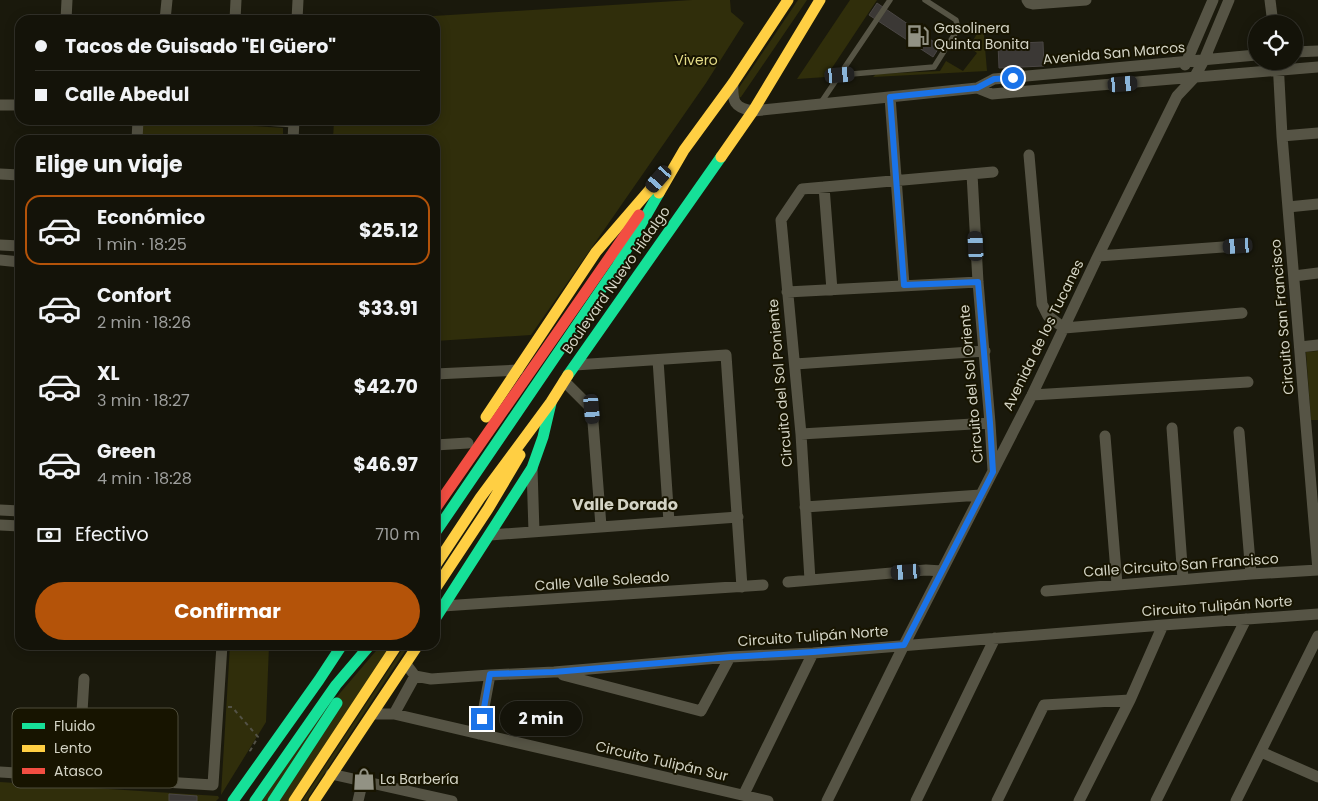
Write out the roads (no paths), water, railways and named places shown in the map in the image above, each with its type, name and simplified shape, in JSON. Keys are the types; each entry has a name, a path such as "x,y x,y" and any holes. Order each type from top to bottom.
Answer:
{"main road":[{"name":"Boulevard Nuevo Hidalgo","path":"440,502 595,277 733,83 788,0"},
{"name":"Boulevard Nuevo Hidalgo","path":"440,582 488,510 564,381 753,111 820,0"},
{"name":"Boulevard Nuevo Hidalgo","path":"440,526 617,266 684,150"},
{"name":"Boulevard Nuevo Hidalgo","path":"440,485 596,252 684,150"},
{"name":"Boulevard Nuevo Hidalgo","path":"440,558 480,498 551,402"},
{"path":"440,611 532,468 543,437 551,402"},
{"path":"233,801 339,650"},
{"path":"255,801 336,685 365,650"},
{"path":"273,801 340,697 366,650"},
{"path":"294,801 394,650"},
{"path":"314,801 415,650"}],"street":[{"path":"66,15 68,0"},
{"path":"166,15 167,0"},
{"path":"235,15 236,0"},
{"path":"297,15 298,0"},
{"path":"1027,0 1033,4 1086,0"},
{"name":"Avenida de los Tucanes","path":"1177,96 1179,79 1213,0"},
{"name":"Avenida de los Tucanes","path":"827,801 904,645 1032,396 1098,256 1177,96 1194,78 1204,60 1229,0"},
{"path":"1270,0 1272,15"},
{"path":"1303,52 1318,51"},
{"name":"Avenida San Marcos","path":"753,111 977,88 994,79 1248,56"},
{"name":"Avenida San Marcos","path":"1303,67 1318,68"},
{"name":"Avenida San Marcos","path":"977,88 992,94 1194,78 1250,70"},
{"name":"Circuito San Francisco","path":"1278,70 1300,347 1312,428 1318,570"},
{"path":"733,83 732,96 737,106 753,111"},
{"path":"890,97 904,285"},
{"path":"0,104 15,105"},
{"path":"1282,136 1318,133"},
{"path":"1029,155 1042,304 1048,316 1064,328 1242,313"},
{"path":"832,290 824,187 993,172"},
{"path":"0,174 15,175"},
{"name":"Circuito del Sol Oriente","path":"972,174 978,282 993,472"},
{"name":"Circuito del Sol Poniente","path":"810,580 801,434 782,220 802,189 824,187"},
{"path":"1288,207 1318,204"},
{"path":"0,244 15,246"},
{"path":"1098,256 1238,246"},
{"path":"0,260 15,262"},
{"path":"1294,276 1318,274"},
{"path":"787,292 978,282"},
{"path":"1300,347 1318,345"},
{"path":"795,364 984,351"},
{"path":"575,365 726,355 742,587"},
{"path":"658,360 669,522"},
{"path":"440,374 518,370"},
{"path":"564,381 592,409 601,526"},
{"path":"1032,396 1248,382"},
{"path":"801,434 990,423"},
{"path":"1172,428 1183,580"},
{"path":"1240,432 1251,574"},
{"path":"1105,436 1117,584"},
{"path":"440,444 468,443"},
{"path":"532,468 534,532"},
{"path":"805,507 981,495"},
{"path":"0,510 15,511"},
{"path":"490,535 738,517"},
{"path":"0,525 15,526"},
{"path":"788,582 926,570 942,571"},
{"name":"Calle Circuito San Francisco","path":"1046,591 1117,584 1318,570"},
{"name":"Calle Valle Soleado","path":"443,606 763,585"},
{"name":"Circuito Tulipán Norte","path":"415,676 431,678 554,672 730,657 1318,614"},
{"path":"1156,801 1246,619"},
{"path":"1079,801 1130,700 1163,625"},
{"path":"1236,801 1318,636"},
{"path":"916,801 995,638"},
{"path":"178,783 213,785 222,650"},
{"path":"743,796 813,652"},
{"path":"554,672 701,711 730,657"},
{"path":"394,714 415,676 406,664"},
{"path":"479,734 490,674"},
{"path":"82,708 84,679"},
{"path":"997,801 1044,705 1130,700"},
{"name":"Circuito Tulipán Sur","path":"373,714 394,714 768,801"},
{"path":"1261,752 1318,777"},
{"path":"331,774 452,801"},
{"path":"358,801 363,780"}],"lane":[{"path":"820,104 890,0"},
{"path":"840,75 934,67 958,28 956,20 925,0"}],"place":[{"name":"Gasolinera Quinta Bonita","path":"918,36"},
{"name":"La Barbería","path":"364,779"}],"district":[{"name":"Valle Dorado","path":"625,504"}],"park label":[{"name":"Vivero","path":"696,60"}]}
